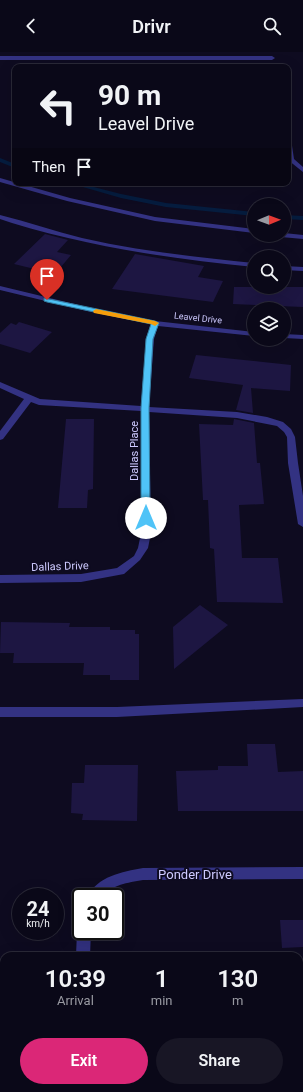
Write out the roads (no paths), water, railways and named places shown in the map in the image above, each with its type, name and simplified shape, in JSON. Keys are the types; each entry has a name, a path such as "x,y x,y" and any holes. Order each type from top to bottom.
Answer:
{"street":[{"path":"0,58 272,60 270,52"},
{"path":"291,160 303,170"},
{"path":"0,180 12,183"},
{"path":"21,186 69,200 155,219 247,230"},
{"path":"0,217 59,234 155,254 247,264"},
{"path":"291,236 303,237"},
{"path":"291,268 303,269"},
{"name":"Leavel Drive","path":"0,288 87,309 155,323 247,333"},
{"name":"Dallas Place","path":"120,571 136,558 143,548 146,533 145,408 150,339 155,323"},
{"path":"291,336 303,337"},
{"path":"0,385 29,398 49,403 237,415 267,420 280,424 288,431 291,437 293,463 303,524"},
{"path":"0,437 29,398"},
{"name":"Dallas Drive","path":"0,579 81,578 120,571"},
{"path":"0,712 117,712 303,704"},
{"name":"Ponder Drive","path":"102,888 104,885 126,877 143,874 303,873"},
{"path":"83,952 84,940"}],"waterway":[{"path":"0,160 12,165"},
{"path":"83,186 121,196 166,205 247,213"},
{"path":"291,217 303,218"}]}
